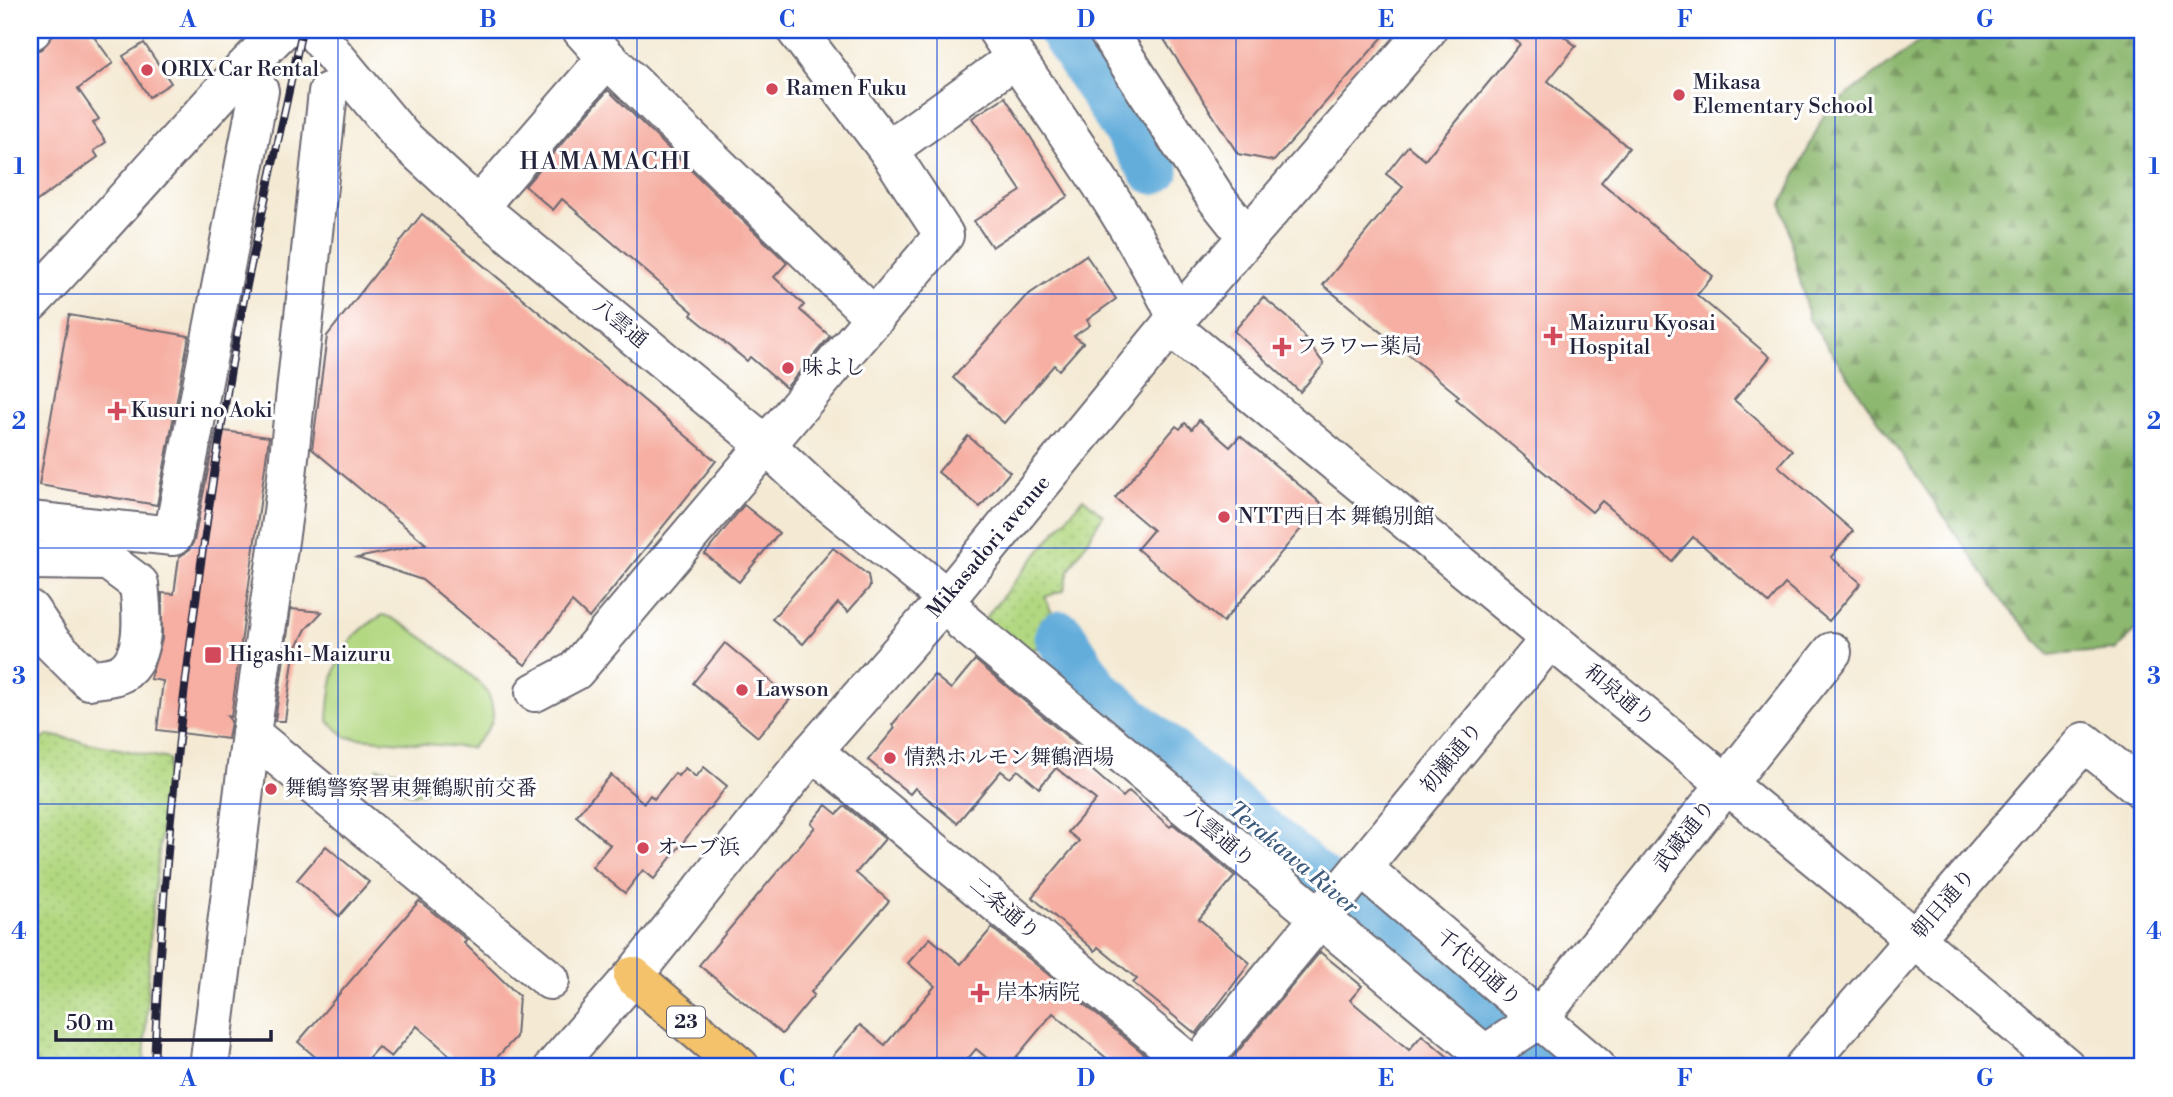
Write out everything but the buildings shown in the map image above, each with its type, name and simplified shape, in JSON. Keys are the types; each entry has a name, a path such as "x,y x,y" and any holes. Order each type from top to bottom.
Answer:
{"main road":[{"name":"23","path":"633,976 740,1067"}],"street":[{"path":"30,303 90,241 238,73 282,30"},
{"name":"八雲通","path":"313,30 401,136 478,207 767,446 816,492 947,598"},
{"path":"582,30 607,58 875,317"},
{"path":"535,692 575,671 944,235 888,150 796,30"},
{"path":"1107,30 1216,198 1247,237"},
{"name":"Mikasadori avenue","path":"554,1067 633,976 813,751 947,598 1173,322 1427,30"},
{"path":"888,150 1007,44 1112,198 1153,267 1173,322"},
{"path":"478,207 607,58"},
{"path":"30,522 173,536 259,91"},
{"path":"209,1067 251,734 283,513 328,92"},
{"name":"和泉通り","path":"1173,322 2066,1067"},
{"path":"30,560 108,561 139,584 139,653 119,675 89,680 52,643 30,610"},
{"name":"八雲通り","path":"947,598 963,622 1323,914 1509,1043"},
{"name":"初瀬通り","path":"1195,1067 1550,639"},
{"name":"武蔵通り","path":"1509,1043 1726,784 1832,652"},
{"path":"251,734 550,980"},
{"name":"朝日通り","path":"1804,1067 2084,742 2143,790"},
{"name":"二条通り","path":"813,751 1195,1067"},
{"name":"千代田通り","path":"1357,873 1509,1043 1595,1067"}],"green space":[{"path":"1935,30 2143,30 2143,624 2116,650 2049,655 2002,601 1809,319 1782,204 1826,111"},
{"path":"1083,498 1103,515 1069,570 1064,590 1045,597 1059,630 1028,654 985,618"},
{"path":"383,615 406,626 438,649 487,692 493,713 491,723 471,748 346,737 328,721 331,688 339,659 355,635"},
{"path":"49,735 169,759 151,924 144,1067 39,1067 30,1054 30,748"},
{"path":"377,769 447,777 426,791 410,793 402,791"}],"waterway":[{"name":"Terakawa River","path":"1063,30 1154,169"},
{"name":"Terakawa River","path":"1060,636 1095,691 1540,1067"}],"railway":[{"path":"154,1067 171,814 201,561 235,347 302,30"}],"place":[{"name":"ORIX Car Rental","path":"147,70"},
{"name":"Ramen Fuku","path":"772,89"},
{"name":"Mikasa Elementary School","path":"1679,95"},
{"name":"Maizuru Kyosai Hospital","path":"1553,336"},
{"name":"フラワー薬局","path":"1282,347"},
{"name":"味よし","path":"788,368"},
{"name":"Kusuri no Aoki","path":"117,411"},
{"name":"NTT西日本 舞鶴別館","path":"1224,517"},
{"name":"Higashi-Maizuru","path":"213,655"},
{"name":"Lawson","path":"742,690"},
{"name":"情熱ホルモン舞鶴酒場","path":"890,758"},
{"name":"舞鶴警察署東舞鶴駅前交番","path":"271,789"},
{"name":"オーブ浜","path":"643,848"},
{"name":"岸本病院","path":"980,993"}],"district":[{"name":"HAMAMACHI","path":"606,162"}]}
